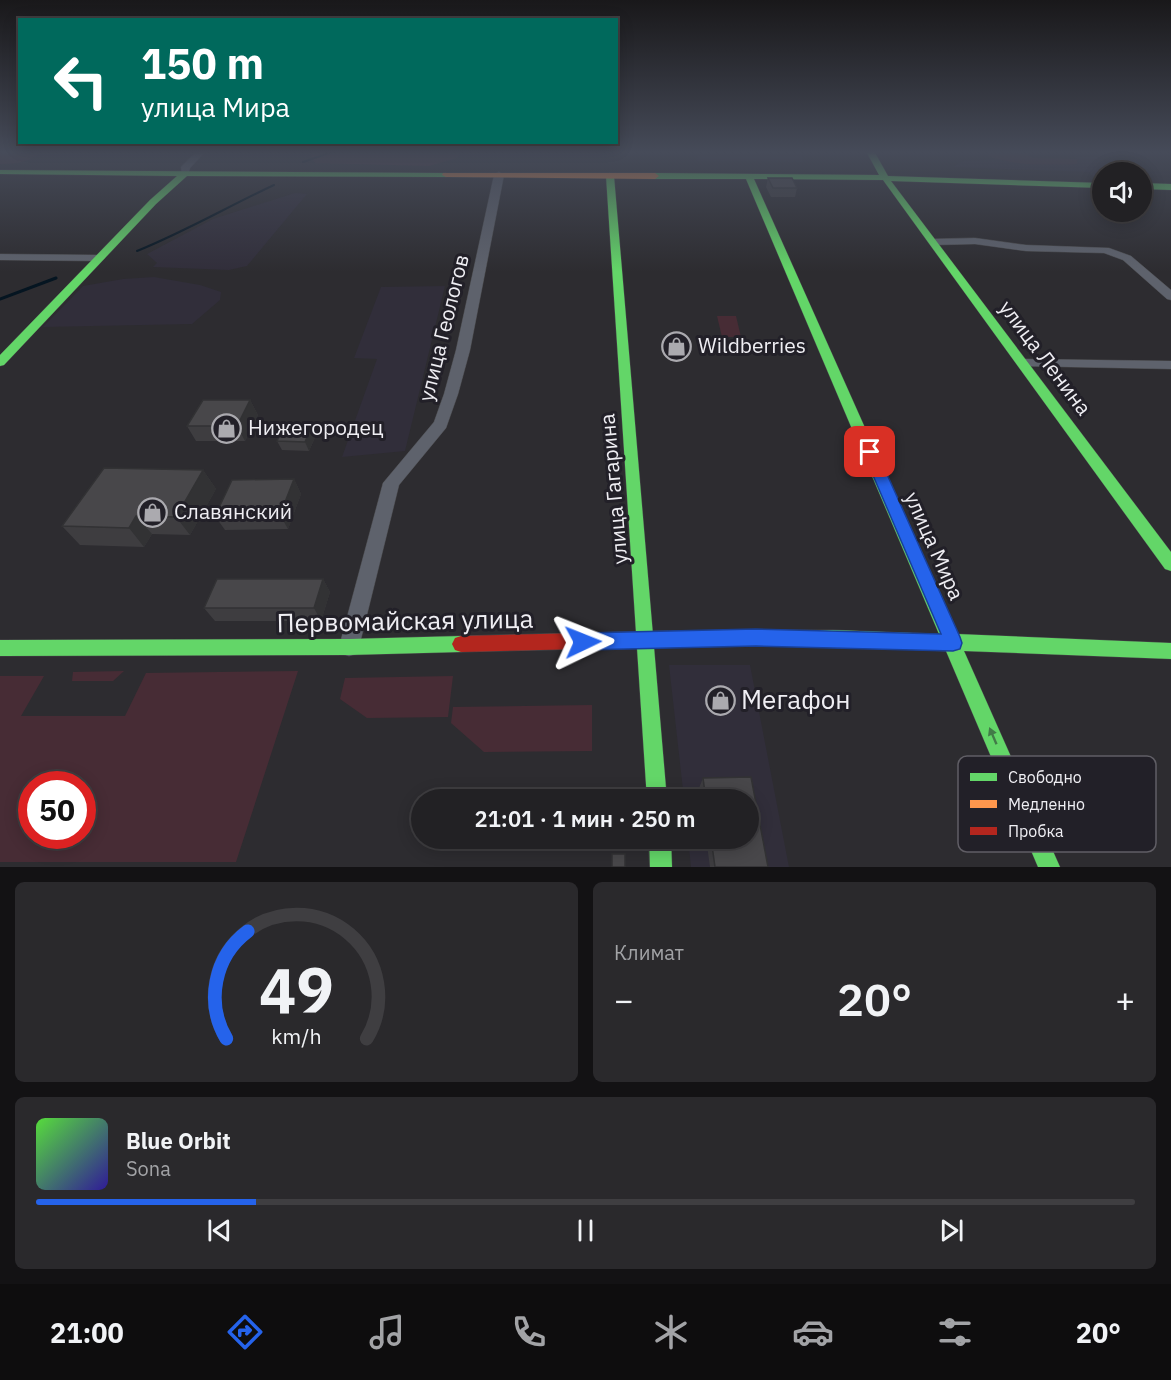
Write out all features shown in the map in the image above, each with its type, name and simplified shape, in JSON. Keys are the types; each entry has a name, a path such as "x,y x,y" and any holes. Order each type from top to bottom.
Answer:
{"street":[{"path":"0,362 166,191"},
{"name":"улица Геологов","path":"349,647 391,483 441,424 451,394 464,350 496,191"},
{"name":"улица Гагарина","path":"611,191 656,789"},
{"name":"улица Мира","path":"755,191 1001,756"},
{"name":"улица Ленина","path":"895,191 1171,564"},
{"path":"934,242 975,241 1026,248 1105,250 1127,258 1171,296"},
{"path":"0,257 99,258"},
{"path":"1024,363 1171,365"},
{"name":"Первомайская улица","path":"0,648 349,647 646,639 832,638 1171,651"},
{"path":"660,849 661,867"},
{"name":"улица Мира","path":"1043,852 1049,867"}],"shaded area":[{"path":"295,193 307,194 247,266 229,270 153,267 157,263 147,254 213,219"},
{"path":"154,277 200,285 221,292 220,300 192,324 43,327 83,286 123,279"},
{"path":"445,286 405,451 342,457 377,359 354,358 381,287"},
{"path":"717,316 736,316 741,337 722,337"},
{"path":"669,665 750,665 789,867 691,867 689,849 759,849 759,789 683,789"},
{"path":"124,671 113,681 72,681 73,672"},
{"path":"298,671 236,862 0,862 0,676 44,676 21,716 125,716 146,673"},
{"path":"453,676 448,717 367,718 340,699 345,678"},
{"path":"592,705 592,751 484,752 451,723 453,707"}],"building":[{"path":"203,400 250,400 237,426 187,426"},
{"path":"286,422 313,423 305,442 277,441"},
{"path":"104,468 203,470 176,517 136,516 129,528 62,526"},
{"path":"294,479 280,515 215,516 232,480"},
{"path":"217,579 323,579 314,608 204,608"},
{"path":"751,777 753,789 704,789 703,778"},
{"path":"759,819 768,867 715,867 713,849 759,849"},
{"path":"612,854 625,854 625,867 612,867"}],"waterway":[{"path":"137,251 261,191"},
{"path":"0,299 56,278"}],"traffic: fast":[{"path":"0,362 165,191"},
{"path":"611,191 656,789"},
{"path":"755,191 1001,756"},
{"path":"895,191 1171,564"},
{"path":"667,639 833,638 1171,651"},
{"path":"0,648 349,647 461,644"},
{"path":"660,849 661,867"},
{"path":"1042,852 1049,867"}],"traffic: jam":[{"path":"461,644 667,639"}],"place":[{"name":"Wildberries","path":"677,346"},
{"name":"Нижегородец","path":"227,428"},
{"name":"Славянский","path":"153,512"},
{"name":"Мегафон","path":"720,700"}],"route":[{"path":"583,642 756,637 953,643 870,452"}]}
